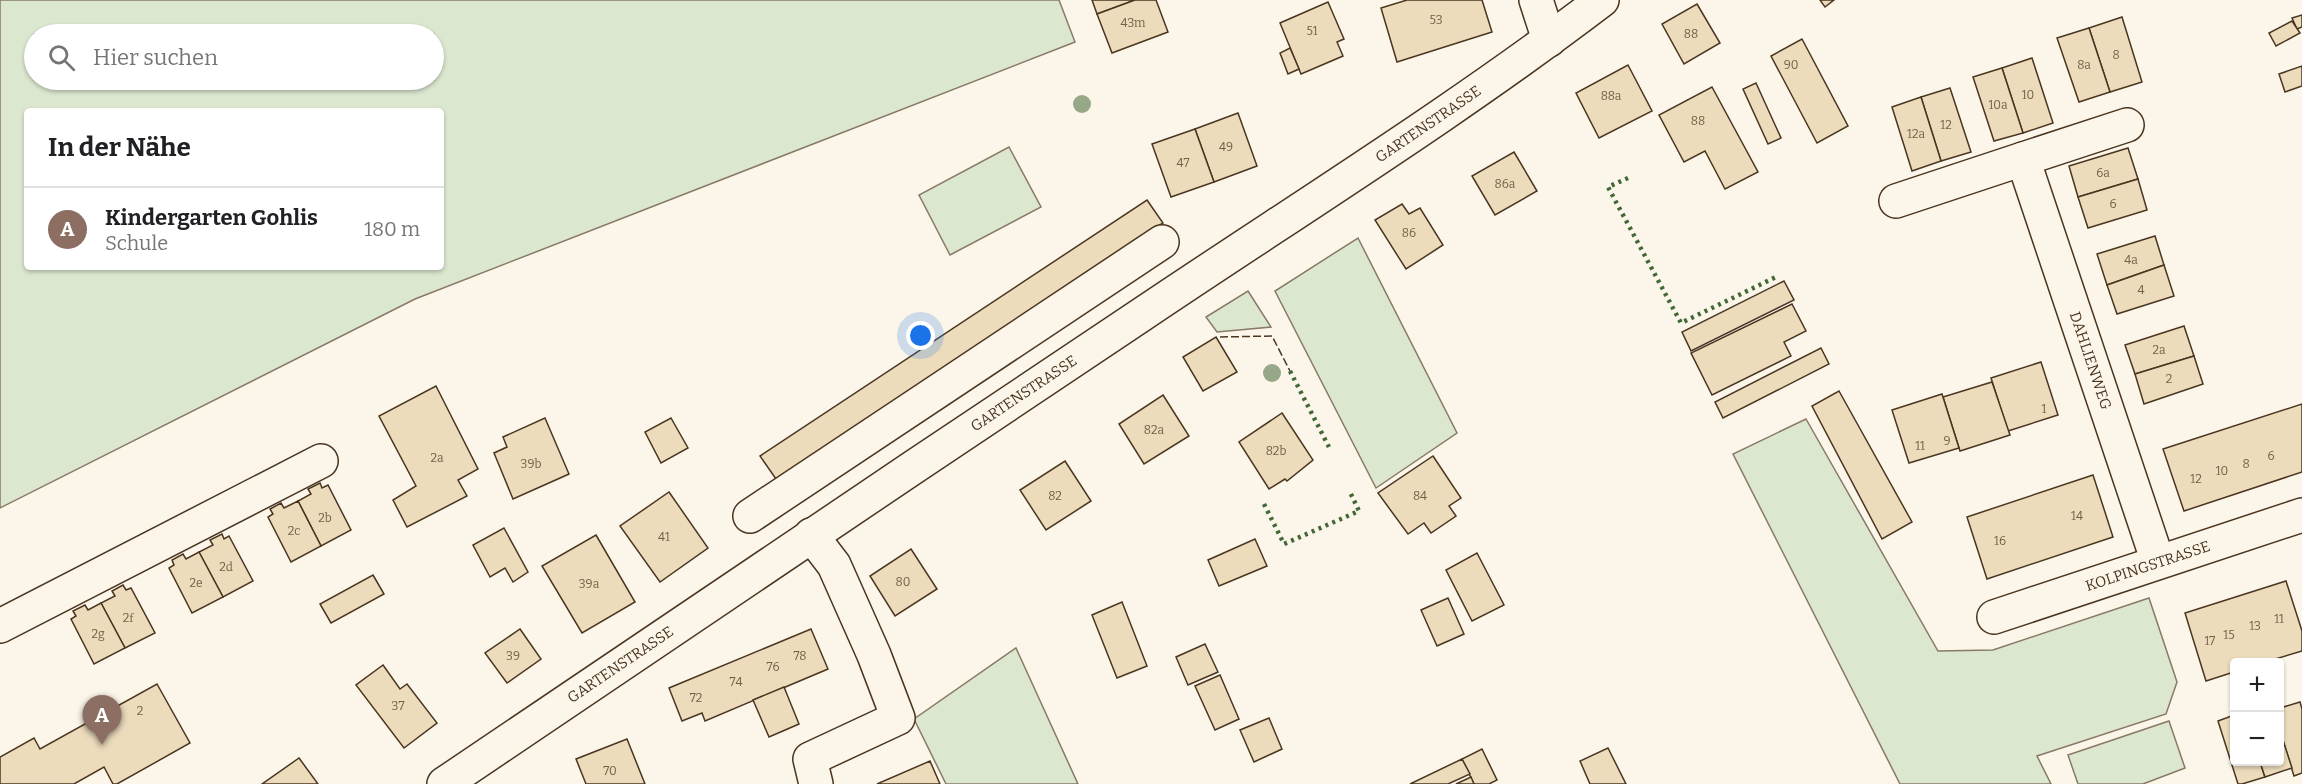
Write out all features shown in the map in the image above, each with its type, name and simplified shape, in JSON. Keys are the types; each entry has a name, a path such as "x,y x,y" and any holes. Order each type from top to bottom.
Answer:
{"street":[{"path":"1536,0 1549,40"},
{"name":"GARTENSTRASSE","path":"444,784 1549,40 1602,0"},
{"path":"1896,201 2127,125"},
{"name":"DAHLIENWEG","path":"2023,159 2158,562"},
{"path":"750,516 1162,242"},
{"path":"0,626 321,461"},
{"name":"KOLPINGSTRASSE","path":"1994,617 2302,515"},
{"path":"812,535 834,565 874,655 898,718 810,759 816,784"}],"green space":[{"path":"0,0 1059,0 1075,42 415,299 0,508"},
{"path":"1009,147 1041,207 950,255 919,195"},
{"path":"1358,238 1457,433 1376,488 1275,291"},
{"path":"1248,291 1271,327 1217,332 1206,317"},
{"path":"1806,419 1938,651 1993,650 2149,598 2177,682 2166,714 2037,756 2051,784 1900,784 1733,454"},
{"path":"1016,648 1078,784 946,784 914,719"},
{"path":"2169,721 2185,768 2143,784 2078,784 2068,755"}],"building":[{"path":"1092,0 1135,0 1097,14"},
{"path":"1135,0 1156,0 1168,32 1112,53 1097,14"},
{"path":"1407,0 1482,0 1492,32 1397,62 1381,8"},
{"path":"1820,0 1834,0 1825,7"},
{"path":"1328,2 1344,39 1337,42 1343,56 1301,74 1280,23"},
{"path":"1697,4 1720,43 1684,64 1662,24"},
{"path":"2302,15 2302,27 2297,29 2292,18"},
{"path":"2122,17 2142,82 2110,92 2089,28"},
{"path":"2292,21 2300,33 2276,46 2269,33"},
{"path":"2089,28 2110,92 2079,102 2057,38"},
{"path":"1802,39 1848,126 1817,143 1771,56"},
{"path":"1290,48 1299,69 1288,74 1280,53"},
{"path":"2032,58 2053,123 2023,133 2002,68"},
{"path":"1628,65 1652,111 1599,138 1576,93"},
{"path":"2302,66 2302,86 2285,92 2279,74"},
{"path":"2002,68 2023,133 1994,141 1973,77"},
{"path":"1756,83 1781,138 1768,144 1743,89"},
{"path":"1712,87 1758,172 1725,189 1705,151 1684,162 1659,115"},
{"path":"1950,88 1971,152 1941,161 1921,97"},
{"path":"1921,97 1941,161 1912,171 1892,107"},
{"path":"1238,113 1257,166 1214,182 1195,129"},
{"path":"1195,129 1214,182 1171,197 1152,144"},
{"path":"2128,148 2138,179 2078,197 2069,166"},
{"path":"1514,152 1537,191 1495,215 1472,176"},
{"path":"2138,179 2147,210 2088,228 2078,197"},
{"path":"1147,200 1163,223 776,479 760,456"},
{"path":"1402,204 1409,214 1420,208 1443,245 1406,269 1375,220"},
{"path":"2155,236 2164,265 2107,285 2097,254"},
{"path":"2164,265 2174,296 2117,314 2107,285"},
{"path":"1784,281 1794,300 1691,351 1682,332"},
{"path":"1792,304 1806,331 1784,342 1791,356 1712,395 1691,353"},
{"path":"2184,326 2194,356 2135,374 2125,345"},
{"path":"1216,337 1237,372 1203,391 1183,357"},
{"path":"1821,348 1829,364 1723,418 1715,402"},
{"path":"2194,356 2203,384 2144,404 2135,374"},
{"path":"2041,362 2058,415 2008,431 1991,378"},
{"path":"1992,382 2010,435 1960,451 1943,397"},
{"path":"436,386 478,469 458,480 467,496 407,527 393,500 416,486 379,416"},
{"path":"1839,391 1912,522 1882,539 1812,406"},
{"path":"1942,394 1959,448 1909,463 1892,410"},
{"path":"1163,395 1189,436 1144,464 1119,424"},
{"path":"2302,404 2302,472 2184,511 2163,449"},
{"path":"1282,413 1313,460 1287,481 1285,479 1269,489 1239,442"},
{"path":"545,418 569,474 513,499 494,453 507,447 503,437"},
{"path":"671,418 688,448 661,463 645,432"},
{"path":"1433,456 1461,498 1449,506 1456,516 1431,533 1424,523 1408,534 1378,493"},
{"path":"1065,461 1091,501 1046,530 1020,490"},
{"path":"2093,475 2113,537 1987,579 1967,517"},
{"path":"320,483 322,488 328,485 351,530 321,546 298,501 311,494 308,489"},
{"path":"669,492 708,548 660,582 620,526"},
{"path":"298,501 321,546 291,562 268,517 273,514 270,509 281,503 284,508"},
{"path":"504,528 528,572 513,582 505,568 490,577 473,545"},
{"path":"222,534 224,539 229,536 253,581 223,597 199,552 213,545 210,540"},
{"path":"596,535 635,602 582,633 542,566"},
{"path":"1255,539 1267,566 1219,586 1208,560"},
{"path":"911,549 937,589 895,616 870,576"},
{"path":"199,552 223,597 192,613 169,568 174,565 172,560 183,554 186,559"},
{"path":"1477,553 1504,605 1472,621 1446,570"},
{"path":"373,575 384,594 331,623 320,604"},
{"path":"2286,581 2302,631 2302,651 2278,658 2230,658 2230,673 2206,681 2185,613"},
{"path":"123,585 126,590 131,588 155,633 125,648 101,603 115,596 112,591"},
{"path":"1448,598 1464,634 1437,646 1421,610"},
{"path":"1122,602 1147,666 1117,678 1092,615"},
{"path":"101,603 125,648 94,664 71,619 76,616 73,611 85,605 88,610"},
{"path":"520,629 541,659 507,683 485,653"},
{"path":"811,629 828,669 705,721 702,713 682,721 669,688"},
{"path":"1205,644 1218,672 1188,685 1176,657"},
{"path":"383,665 400,689 407,684 437,723 404,748 356,685"},
{"path":"1220,675 1239,719 1215,730 1195,686"},
{"path":"157,684 190,743 117,784 113,784 104,767 74,784 0,784 0,757 34,738 40,749"},
{"path":"784,687 799,724 769,737 753,700"},
{"path":"2300,702 2302,709 2302,773 2294,776 2284,744 2284,707"},
{"path":"2230,716 2230,759 2218,721"},
{"path":"1269,718 1282,749 1254,762 1240,730"},
{"path":"627,739 645,784 586,784 576,759"},
{"path":"2284,743 2292,768 2265,777 2261,766 2284,766"},
{"path":"1608,748 1626,784 1590,784 1580,761"},
{"path":"1482,749 1497,780 1489,784 1474,784 1462,759"},
{"path":"299,758 318,784 262,784"},
{"path":"1462,759 1470,774 1448,784 1410,784"},
{"path":"930,761 940,784 877,784"},
{"path":"2232,766 2261,766 2265,777 2238,784"},
{"path":"1471,777 1474,784 1456,784"}],"hedge":[{"path":"1628,178 1608,187 1681,323 1778,276"},
{"path":"1290,371 1331,451"},
{"path":"1264,504 1284,544 1359,511 1349,490"}],"fence":[{"path":"1220,337 1272,336 1290,371"}],"place":[{"name":"Kindergarten Gohlis","path":"102,745"}]}
